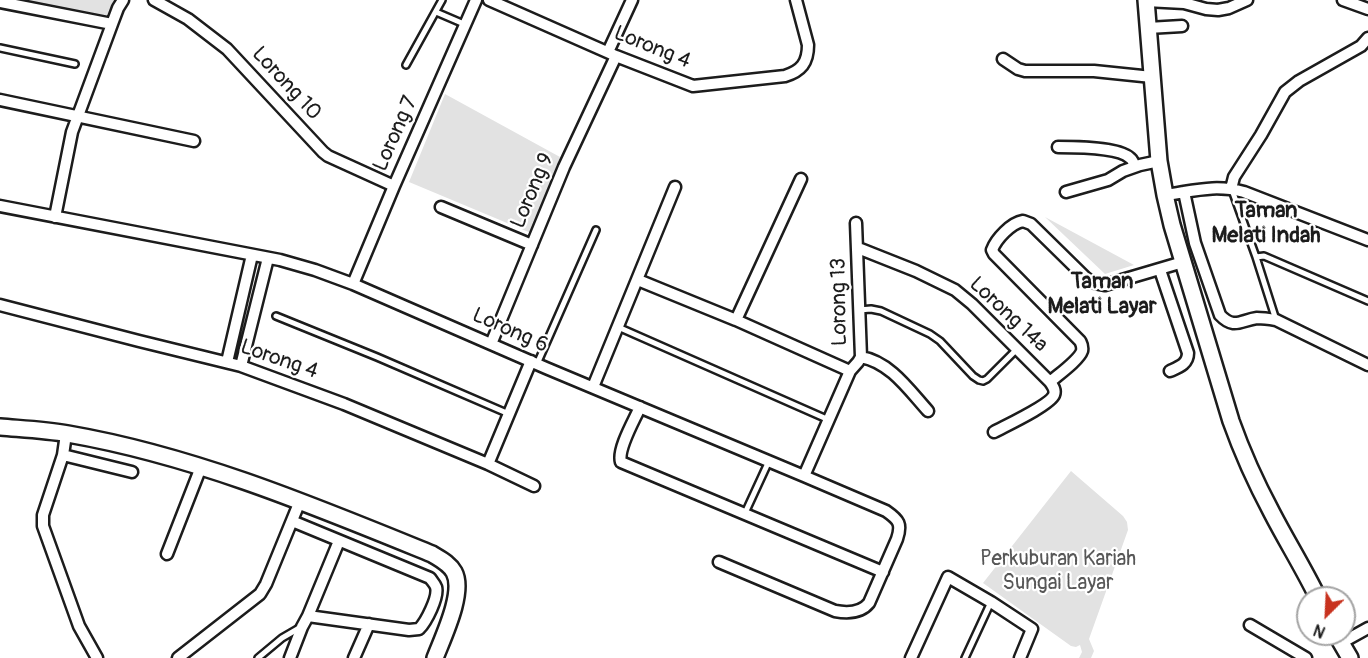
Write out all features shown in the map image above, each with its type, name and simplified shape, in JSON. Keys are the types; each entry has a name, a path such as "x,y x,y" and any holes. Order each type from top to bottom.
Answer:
{"street":[{"path":"55,217 67,153 77,117 123,0"},
{"name":"Lorong 10","path":"154,0 188,19 227,49 323,152 394,186"},
{"name":"Lorong 7","path":"353,285 476,0"},
{"name":"Lorong 4","path":"489,0 612,54 693,86 795,73 805,62 808,51 807,38 796,0"},
{"name":"Lorong 9","path":"491,344 612,54 632,0"},
{"path":"1247,0 1218,10 1184,3 1149,1 1159,161 1172,225 1231,421 1264,499 1312,586"},
{"path":"1343,0 1368,9"},
{"path":"5,2 112,24"},
{"path":"1149,28 1182,26"},
{"path":"1231,189 1234,177 1285,92 1299,81 1361,46 1368,38"},
{"path":"1003,58 1018,69 1025,71 1094,71 1152,77"},
{"path":"0,100 194,141"},
{"path":"1058,147 1088,147 1121,153 1131,159 1135,166"},
{"path":"1066,192 1108,180 1135,166 1159,161"},
{"path":"736,320 801,179"},
{"path":"593,387 675,187"},
{"path":"1166,195 1212,188 1231,189 1368,240"},
{"path":"1184,192 1195,243 1220,315 1232,323 1255,318 1276,320 1368,365"},
{"name":"Lorong 6","path":"0,206 307,267 886,511 895,516 899,523 900,530 867,606 848,613 835,611 719,562"},
{"path":"441,207 532,245"},
{"path":"1050,382 1077,358 1082,347 1080,342 994,254 992,250 995,243 1014,224 1023,221 1031,224 1091,282 1105,285 1183,262"},
{"name":"Lorong 13","path":"804,476 850,371 861,357 856,223"},
{"name":"Lorong 14a","path":"858,248 916,271 954,290 972,304 1050,382 1054,390 1053,398 994,432"},
{"path":"227,362 252,255"},
{"path":"242,366 268,258"},
{"path":"1160,270 1188,353 1185,363 1170,371"},
{"path":"638,280 736,320 850,371"},
{"name":"Lorong 4","path":"0,305 242,366 344,404 488,464 534,486"},
{"path":"861,357 868,358 889,369 928,411"},
{"path":"488,464 534,363"},
{"path":"640,407 619,457 621,462 883,572"},
{"path":"0,427 105,441 201,467 300,501 432,554 447,563 454,572 458,584 457,597 435,658"},
{"path":"66,434 63,454 43,515 43,526 79,626 97,658"},
{"path":"63,454 132,472"},
{"path":"167,554 201,467"},
{"path":"178,658 260,594 300,501"},
{"path":"292,521 430,578 436,585 436,593 429,612 419,629 409,630 308,616"},
{"path":"290,658 339,541"},
{"path":"911,658 948,577 1032,629 1020,658"},
{"path":"354,658 369,624"},
{"path":"1250,625 1306,658"},
{"path":"1343,649 1368,628"}],"lane":[{"path":"406,64 442,0"},
{"path":"436,12 466,25"},
{"path":"0,48 75,64"},
{"path":"1231,189 1276,320"},
{"path":"534,363 596,230"},
{"path":"1256,257 1264,256 1368,301"},
{"path":"859,310 881,311 930,334 940,341 973,376 983,381 1017,349"},
{"path":"276,316 509,414"},
{"path":"618,327 828,420"},
{"path":"745,513 769,461"},
{"path":"965,658 991,602"},
{"path":"258,658 282,638 302,627"}],"green space":[{"path":"16,0 115,0 107,19"},
{"path":"445,94 560,157 531,233 409,182"},
{"path":"1045,217 1134,265 1105,274"},
{"name":"Perkuburan Kariah Sungai Layar","path":"1071,471 1123,516 1128,530 1089,639 1094,651 1091,658 1079,658 1082,652 1080,645 1071,646 983,583"}],"district":[{"name":"Taman Melati Indah","path":"1266,224"},
{"name":"Taman Melati Layar","path":"1102,294"}]}
